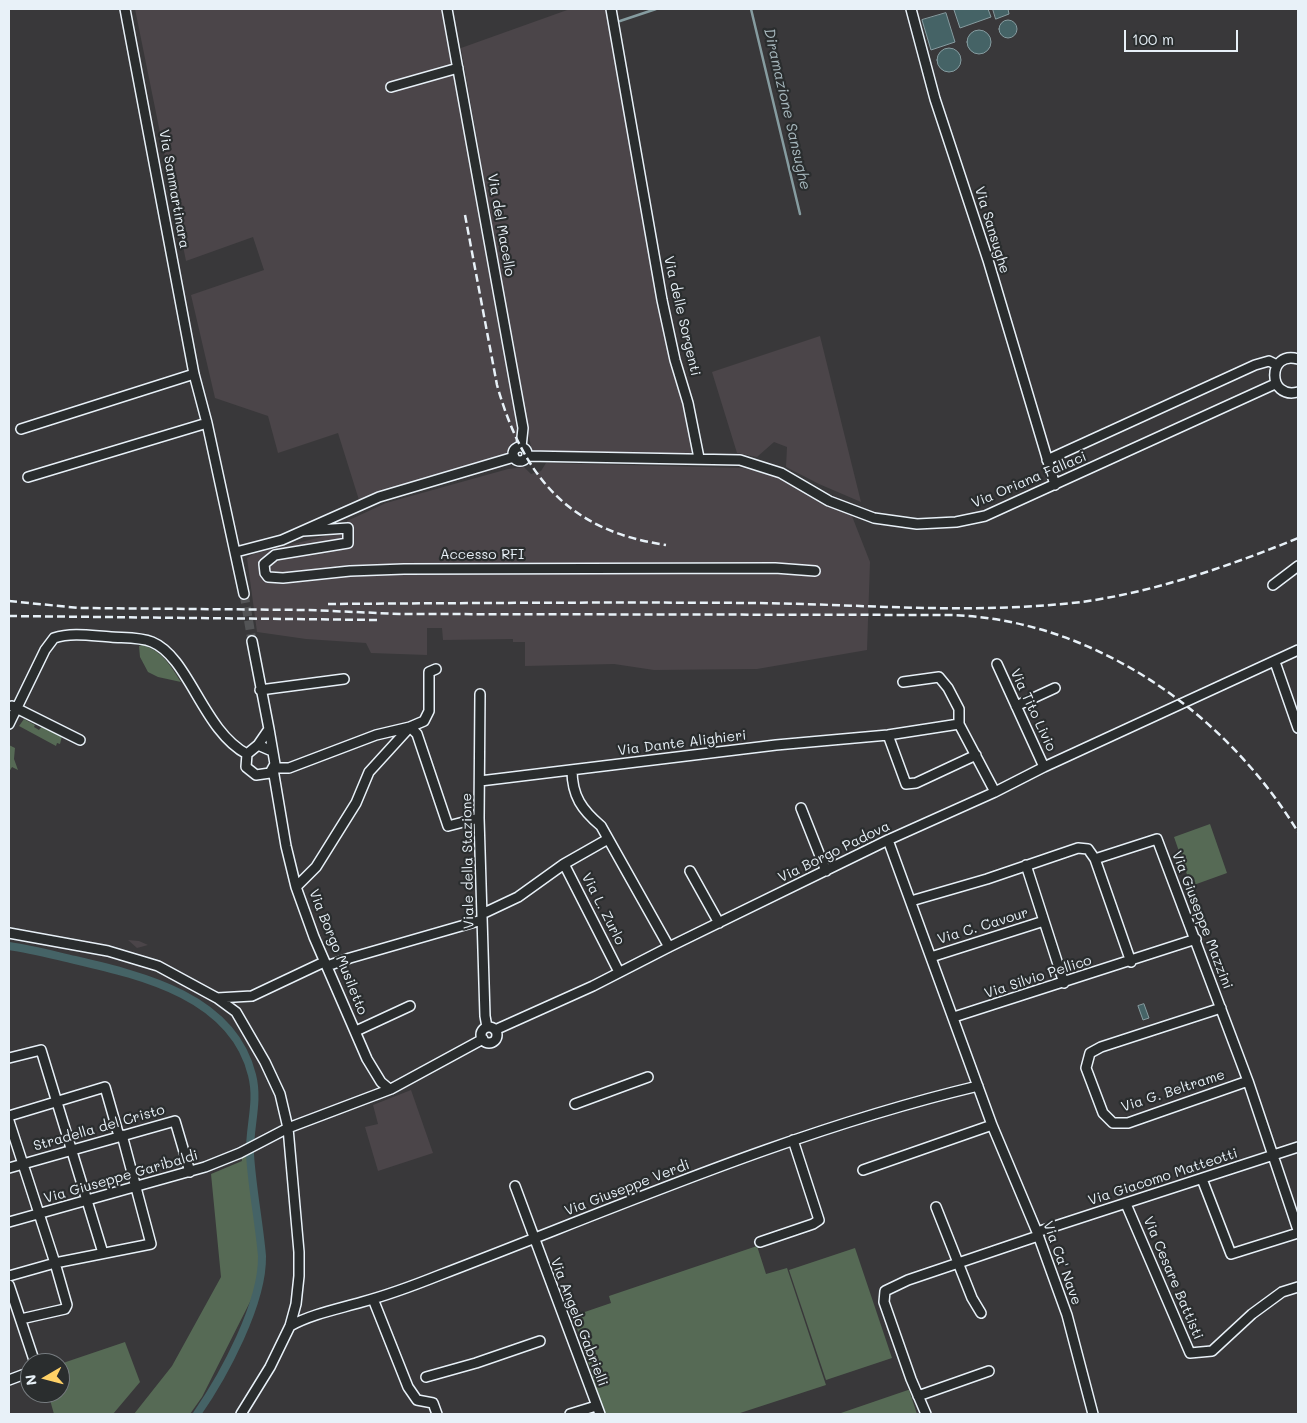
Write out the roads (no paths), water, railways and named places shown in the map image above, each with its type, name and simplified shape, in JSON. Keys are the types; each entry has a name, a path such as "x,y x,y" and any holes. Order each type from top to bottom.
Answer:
{"street":[{"name":"Via Sanmartinara","path":"125,9 194,374 207,423 244,594"},
{"name":"Via del Macello","path":"447,9 523,428 521,447"},
{"name":"Via delle Sorgenti","path":"611,9 662,300 675,360 688,403 699,458"},
{"name":"Via Sansughe","path":"911,9 935,99 988,260 1055,484"},
{"path":"391,87 458,68"},
{"path":"1298,359 1285,358 1277,365 1274,371 1276,384 1285,392 1298,394"},
{"path":"1048,460 1255,365 1269,361 1277,365"},
{"path":"21,429 194,374"},
{"name":"Via Oriana Fallaci","path":"699,458 740,460 762,465 781,473 847,509 874,518 917,524 956,522 985,516 1276,384"},
{"path":"28,477 207,423"},
{"path":"514,457 514,450 521,447 525,449 527,456"},
{"path":"236,552 282,540 379,497 514,457 522,460 527,456 699,458"},
{"name":"Accesso RFI","path":"303,531 346,528 348,543 275,556 264,564 265,573 273,578 350,571 404,569 775,568 815,571"},
{"path":"1273,585 1298,566"},
{"path":"9,724 14,707 45,650 54,638 70,635 143,639 160,646 170,654 209,716 232,744 247,754"},
{"path":"252,641 260,690 275,757 274,768"},
{"name":"Via Borgo Padova","path":"267,1139 288,1128 373,1096 483,1039 490,1042 495,1040 497,1035 491,1028 594,986 669,947 888,840 995,792 1044,766 1298,650"},
{"path":"1275,662 1298,728"},
{"name":"Via Tito Livio","path":"996,664 1044,766"},
{"path":"261,776 274,768 289,768 376,735 410,727 424,721 429,711 429,672 436,668"},
{"path":"903,682 939,677 948,688 959,709 959,724 995,792"},
{"path":"260,690 344,679"},
{"path":"1016,706 1055,688"},
{"name":"Viale della Stazione","path":"480,694 479,818 485,915 485,1016 491,1028"},
{"path":"14,707 80,740"},
{"name":"Via Dante Alighieri","path":"480,781 776,745 888,735 959,724"},
{"path":"410,727 417,734 448,826 479,818"},
{"path":"296,887 316,866 351,811 368,772 410,727"},
{"path":"269,729 258,746 247,754 245,762 249,771 261,776 277,790"},
{"path":"888,735 906,784 916,783 976,755"},
{"path":"258,746 272,750"},
{"name":"Via Borgo Musiletto","path":"274,768 286,846 296,887 326,964 367,1059 381,1082 392,1086"},
{"path":"572,770 576,794 582,807 601,826 669,947"},
{"path":"801,808 826,871"},
{"path":"564,864 608,839"},
{"name":"Via Giuseppe Mazzini","path":"1095,859 1157,839 1248,1081 1298,1231"},
{"name":"Via Ca' Nave","path":"888,840 992,1125 1037,1234 1077,1348 1092,1414"},
{"path":"911,900 1078,848 1088,848 1095,859 1131,962"},
{"name":"Via L. Zurlo","path":"217,998 252,996 326,964 485,915 518,897 564,864 619,972"},
{"name":"Via C. Cavour","path":"1026,865 1064,983"},
{"path":"690,871 719,923"},
{"name":"Via C. Cavour","path":"931,957 1044,921"},
{"path":"9,933 78,944 143,961 158,966 217,998 236,1012 249,1031 280,1094 288,1128 300,1252 296,1304 290,1326 270,1367 241,1414"},
{"name":"Via Silvio Pellico","path":"954,1017 1131,962 1196,939"},
{"path":"356,1031 410,1006"},
{"name":"Via G. Beltrame","path":"1221,1008 1101,1047 1090,1053 1086,1068 1103,1113 1113,1123 1128,1123 1248,1081"},
{"path":"483,1039 482,1033 491,1028"},
{"path":"9,1058 41,1050 103,1253"},
{"path":"575,1104 648,1077"},
{"path":"9,1116 56,1103 105,1086 136,1187 151,1244 56,1263 9,1276"},
{"name":"Via Giuseppe Verdi","path":"290,1326 304,1319 373,1299 793,1140 873,1113 978,1086"},
{"name":"Stradella del Cristo","path":"9,1168 174,1121 190,1172"},
{"path":"9,1122 21,1164 56,1263 66,1308 21,1319"},
{"path":"863,1170 992,1125"},
{"name":"Via Giuseppe Garibaldi","path":"9,1222 190,1172 240,1153 267,1139"},
{"path":"760,1242 813,1224 819,1220 793,1140"},
{"name":"Via Giacomo Matteotti","path":"918,1396 884,1302 885,1291 898,1284 1037,1234 1298,1147"},
{"path":"1202,1179 1231,1254 1298,1231"},
{"name":"Via Angelo Gabrielli","path":"515,1186 533,1239 598,1410"},
{"name":"Via Cesare Battisti","path":"1126,1204 1190,1353 1212,1351 1252,1314 1282,1292 1298,1287"},
{"path":"936,1207 972,1298 981,1313"},
{"path":"9,1285 33,1353"},
{"path":"373,1299 408,1387 417,1400 433,1403 437,1414"},
{"path":"426,1377 476,1363 540,1341"},
{"path":"926,1414 918,1396 989,1371"},
{"path":"570,1414 598,1410"}],"water":[{"path":"988,9 991,17 960,28 954,10"},
{"path":"993,9 1008,9 1009,14 996,19"},
{"path":"946,13 955,42 931,50 922,20"},
{"path":"1008,20 1014,23 1017,29 1014,35 1008,38 1002,35 999,29 1002,23"},
{"path":"979,30 988,33 991,42 988,51 979,54 970,51 967,42 970,33"},
{"path":"944,48 954,48 961,55 961,65 954,72 944,72 937,65 937,55"},
{"path":"1144,1004 1149,1018 1143,1020 1138,1006"}],"waterway":[{"path":"620,21 656,9"},
{"name":"Diramazione Sansughe","path":"751,9 800,214"},
{"path":"9,946 102,966 156,983 182,994 206,1009 226,1026 242,1048 254,1085 250,1154 262,1256 261,1275 256,1295 240,1338 219,1379 197,1414"}],"tunnel":[{"path":"244,594 252,641"}],"railway":[{"path":"465,215 497,385 508,418 521,447 536,472 555,494 577,512 602,527 632,538 666,545"},
{"path":"328,604 752,603 917,608 1040,606 1108,598 1163,585 1219,568 1298,538"},
{"path":"9,601 79,608 309,610 400,614 950,615 1003,621 1054,634 1104,654 1150,680 1194,712 1233,748 1268,788 1298,832"},
{"path":"9,616 379,620"}]}
